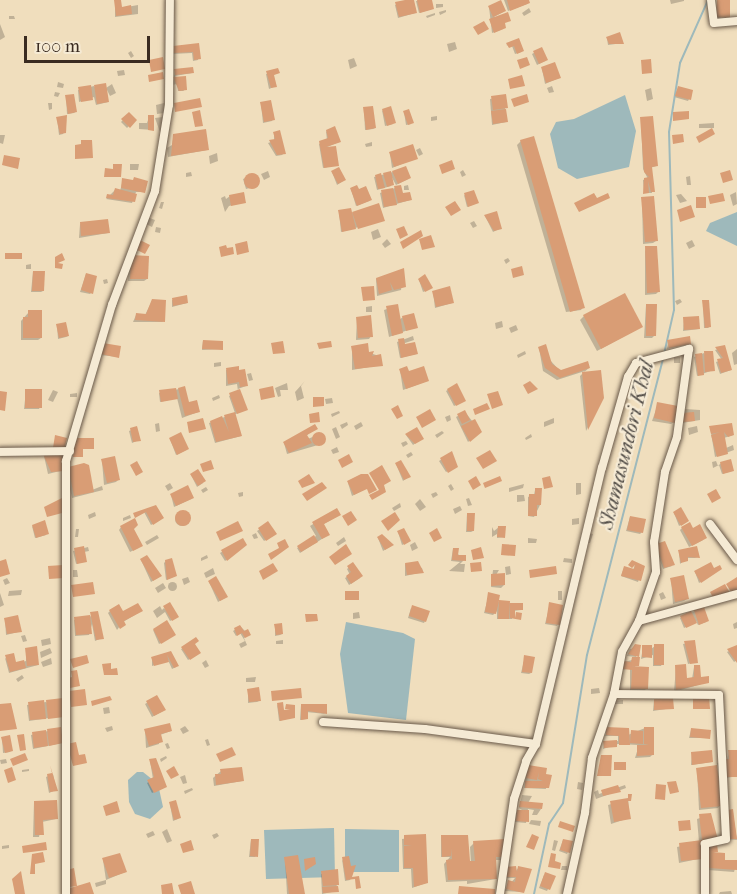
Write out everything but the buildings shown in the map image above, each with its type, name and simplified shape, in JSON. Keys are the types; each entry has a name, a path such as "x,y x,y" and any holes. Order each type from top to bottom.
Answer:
{"street":[{"path":"66,894 66,460 112,305 158,179 169,105 171,0"},
{"path":"711,0 714,23 737,21"},
{"path":"500,894 514,799 526,761 536,744 602,468 628,377 636,363 689,348 677,437 665,472 654,542 656,572 639,621 622,652 614,694 592,758 585,813 567,894"},
{"path":"0,452 70,451"},
{"path":"710,524 737,560"},
{"path":"639,621 737,594"},
{"path":"614,694 719,695 726,839 705,844 705,894"},
{"path":"323,722 425,729 536,744"}],"water":[{"path":"625,95 636,131 629,167 577,179 558,168 550,134 556,122 574,119"},
{"path":"737,212 737,246 706,231 710,223"},
{"path":"346,622 403,633 415,639 406,720 348,713 340,654"},
{"path":"137,772 143,772 158,784 163,807 150,819 135,814 129,802 128,780"},
{"path":"334,828 335,877 266,879 264,830"},
{"path":"345,829 399,830 399,872 345,872"}],"waterway":[{"name":"Shamasundori Khal","path":"664,354 674,310 669,132 680,63 708,0"},
{"name":"Shamasundori Khal","path":"534,894 549,824 563,803 587,655 663,360"}]}
